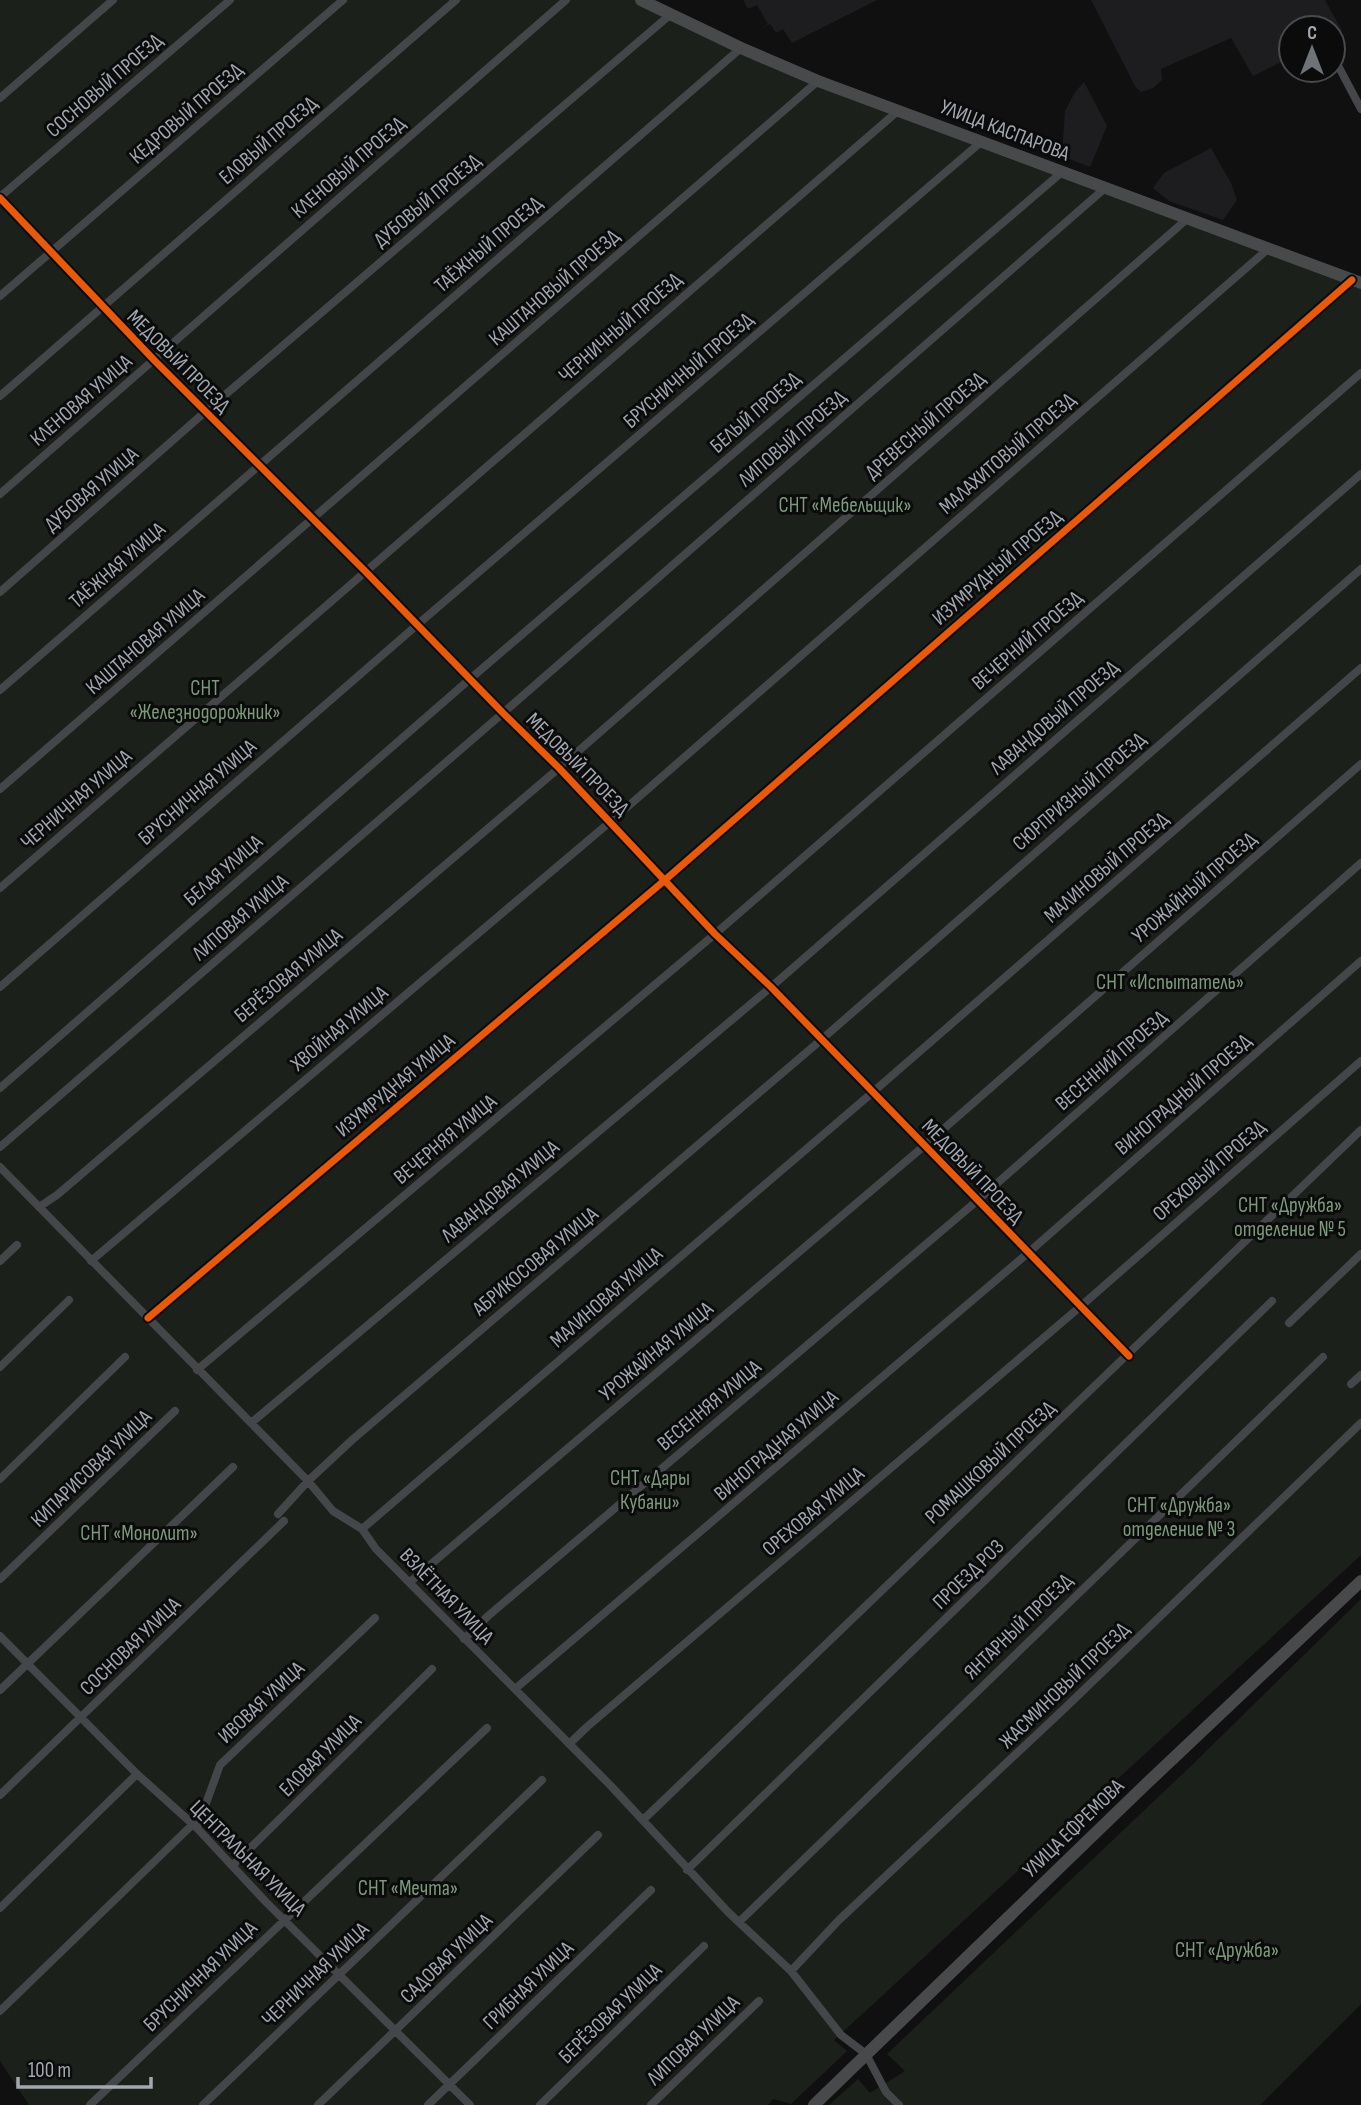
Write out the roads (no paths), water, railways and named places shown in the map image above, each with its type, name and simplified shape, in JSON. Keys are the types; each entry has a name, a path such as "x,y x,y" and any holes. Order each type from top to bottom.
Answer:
{"main road":[{"name":"УЛИЦА КАСПАРОВА","path":"641,0 818,81 1357,282"},
{"name":"УЛИЦА ЕФРЕМОВА","path":"814,2105 1361,1581"}],"street":[{"path":"0,98 113,0"},
{"name":"СОСНОВЫЙ ПРОЕЗД","path":"0,198 230,0"},
{"name":"КЕДРОВЫЙ ПРОЕЗД","path":"0,296 343,0"},
{"name":"ЕЛОВЫЙ ПРОЕЗД","path":"102,307 456,0"},
{"name":"КЛЕНОВЫЙ ПРОЕЗД","path":"154,360 566,0"},
{"name":"ДУБОВЫЙ ПРОЕЗД","path":"205,412 671,14"},
{"name":"ТАЁЖНЫЙ ПРОЕЗД","path":"257,466 741,48"},
{"name":"КАШТАНОВЫЙ ПРОЕЗД","path":"312,519 818,81"},
{"path":"1347,82 1361,109"},
{"name":"ЧЕРНИЧНЫЙ ПРОЕЗД","path":"365,571 898,110"},
{"name":"БРУСНИЧНЫЙ ПРОЕЗД","path":"417,625 981,142"},
{"name":"БЕЛЫЙ ПРОЕЗД","path":"470,679 1062,172"},
{"name":"ЛИПОВЫЙ ПРОЕЗД","path":"503,713 1104,189"},
{"name":"МЕДОВЫЙ ПРОЕЗД","path":"0,198 257,466 365,571 559,768 715,934 771,986 1129,1356"},
{"name":"ДРЕВЕСНЫЙ ПРОЕЗД","path":"559,768 1187,219"},
{"name":"МАЛАХИТОВЫЙ ПРОЕЗД","path":"610,822 1268,249"},
{"name":"ИЗУМРУДНЫЙ ПРОЕЗД","path":"665,880 1357,282"},
{"path":"0,396 102,307"},
{"name":"КЛЕНОВАЯ УЛИЦА","path":"0,494 154,360"},
{"name":"ВЕЧЕРНИЙ ПРОЕЗД","path":"715,934 1361,373"},
{"name":"ДУБОВАЯ УЛИЦА","path":"0,592 205,412"},
{"name":"ТАЁЖНАЯ УЛИЦА","path":"0,690 257,466"},
{"name":"ЛАВАНДОВЫЙ ПРОЕЗД","path":"771,986 1361,474"},
{"name":"КАШТАНОВАЯ УЛИЦА","path":"0,789 312,519"},
{"name":"СЮРПРИЗНЫЙ ПРОЕЗД","path":"821,1040 1361,569"},
{"name":"ЧЕРНИЧНАЯ УЛИЦА","path":"0,888 365,571"},
{"name":"БРУСНИЧНАЯ УЛИЦА","path":"0,986 417,625"},
{"name":"МАЛИНОВЫЙ ПРОЕЗД","path":"873,1092 1361,668"},
{"name":"БЕЛАЯ УЛИЦА","path":"0,1088 470,679"},
{"name":"ЛИПОВАЯ УЛИЦА","path":"0,1147 503,713"},
{"name":"УРОЖАЙНЫЙ ПРОЕЗД","path":"924,1146 1361,764"},
{"name":"БЕРЁЗОВАЯ УЛИЦА","path":"39,1207 57,1195 559,768"},
{"name":"ХВОЙНАЯ УЛИЦА","path":"91,1261 610,822"},
{"name":"ВЕСЕННИЙ ПРОЕЗД","path":"978,1200 1361,863"},
{"name":"ИЗУМРУДНАЯ УЛИЦА","path":"148,1318 665,880"},
{"name":"ВЕЧЕРНЯЯ УЛИЦА","path":"197,1370 715,934"},
{"name":"ВИНОГРАДНЫЙ ПРОЕЗД","path":"1028,1253 1361,961"},
{"name":"ЛАВАНДОВАЯ УЛИЦА","path":"251,1423 771,986"},
{"name":"АБРИКОСОВАЯ УЛИЦА","path":"281,1518 308,1481 352,1440 821,1040"},
{"name":"ОРЕХОВЫЙ ПРОЕЗД","path":"1080,1306 1361,1061"},
{"name":"МАЛИНОВАЯ УЛИЦА","path":"362,1529 873,1092"},
{"name":"РОМАШКОВЫЙ ПРОЕЗД","path":"643,1819 913,1558 1129,1356 1361,1130"},
{"name":"УРОЖАЙНАЯ УЛИЦА","path":"410,1582 924,1146"},
{"name":"ВЗЛЁТНАЯ УЛИЦА","path":"0,1167 308,1481 333,1511 362,1529 376,1549 643,1819 739,1922 791,1971 841,2035 866,2054"},
{"name":"ВЕСЕННЯЯ УЛИЦА","path":"464,1639 978,1200"},
{"path":"0,1261 17,1245"},
{"name":"ВИНОГРАДНАЯ УЛИЦА","path":"514,1689 1028,1253"},
{"path":"1289,1323 1361,1254"},
{"path":"0,1367 69,1300"},
{"name":"ПРОЕЗД РОЗ","path":"688,1870 1272,1301"},
{"name":"ОРЕХОВАЯ УЛИЦА","path":"569,1744 1080,1306"},
{"path":"0,1479 125,1357"},
{"name":"ЯНТАРНЫЙ ПРОЕЗД","path":"739,1922 1323,1357"},
{"path":"1351,1384 1361,1375"},
{"name":"КИПАРИСОВАЯ УЛИЦА","path":"0,1579 176,1411"},
{"name":"ЖАСМИНОВЫЙ ПРОЕЗД","path":"791,1971 839,1920 1066,1707 1361,1423"},
{"path":"0,1690 233,1467"},
{"name":"СОСНОВАЯ УЛИЦА","path":"0,1795 281,1518"},
{"name":"ИВОВАЯ УЛИЦА","path":"0,2011 195,1826 220,1765 375,1618"},
{"name":"ЦЕНТРАЛЬНАЯ УЛИЦА","path":"0,1636 137,1774 195,1826 470,2105"},
{"name":"ЕЛОВАЯ УЛИЦА","path":"233,1865 432,1669"},
{"name":"БРУСНИЧНАЯ УЛИЦА","path":"90,2105 487,1728"},
{"path":"0,1908 137,1774"},
{"name":"ЧЕРНИЧНАЯ УЛИЦА","path":"203,2105 542,1780"},
{"name":"САДОВАЯ УЛИЦА","path":"318,2105 598,1835"},
{"name":"ГРИБНАЯ УЛИЦА","path":"428,2105 651,1890"},
{"name":"БЕРЁЗОВАЯ УЛИЦА","path":"540,2105 705,1946"},
{"name":"ЛИПОВАЯ УЛИЦА","path":"651,2105 759,2001"},
{"path":"866,2054 886,2092 898,2105"}],"park label":[{"name":"СНТ «Мебельщик»","path":"845,505"},
{"name":"СНТ «Железнодорожник»","path":"205,700"},
{"name":"СНТ «Испытатель»","path":"1170,982"},
{"name":"СНТ «Дружба» отделение № 5","path":"1290,1217"},
{"name":"СНТ «Дары Кубани»","path":"650,1490"},
{"name":"СНТ «Дружба» отделение № 3","path":"1179,1517"},
{"name":"СНТ «Монолит»","path":"139,1533"},
{"name":"СНТ «Мечта»","path":"408,1888"},
{"name":"СНТ «Дружба»","path":"1227,1950"}]}
